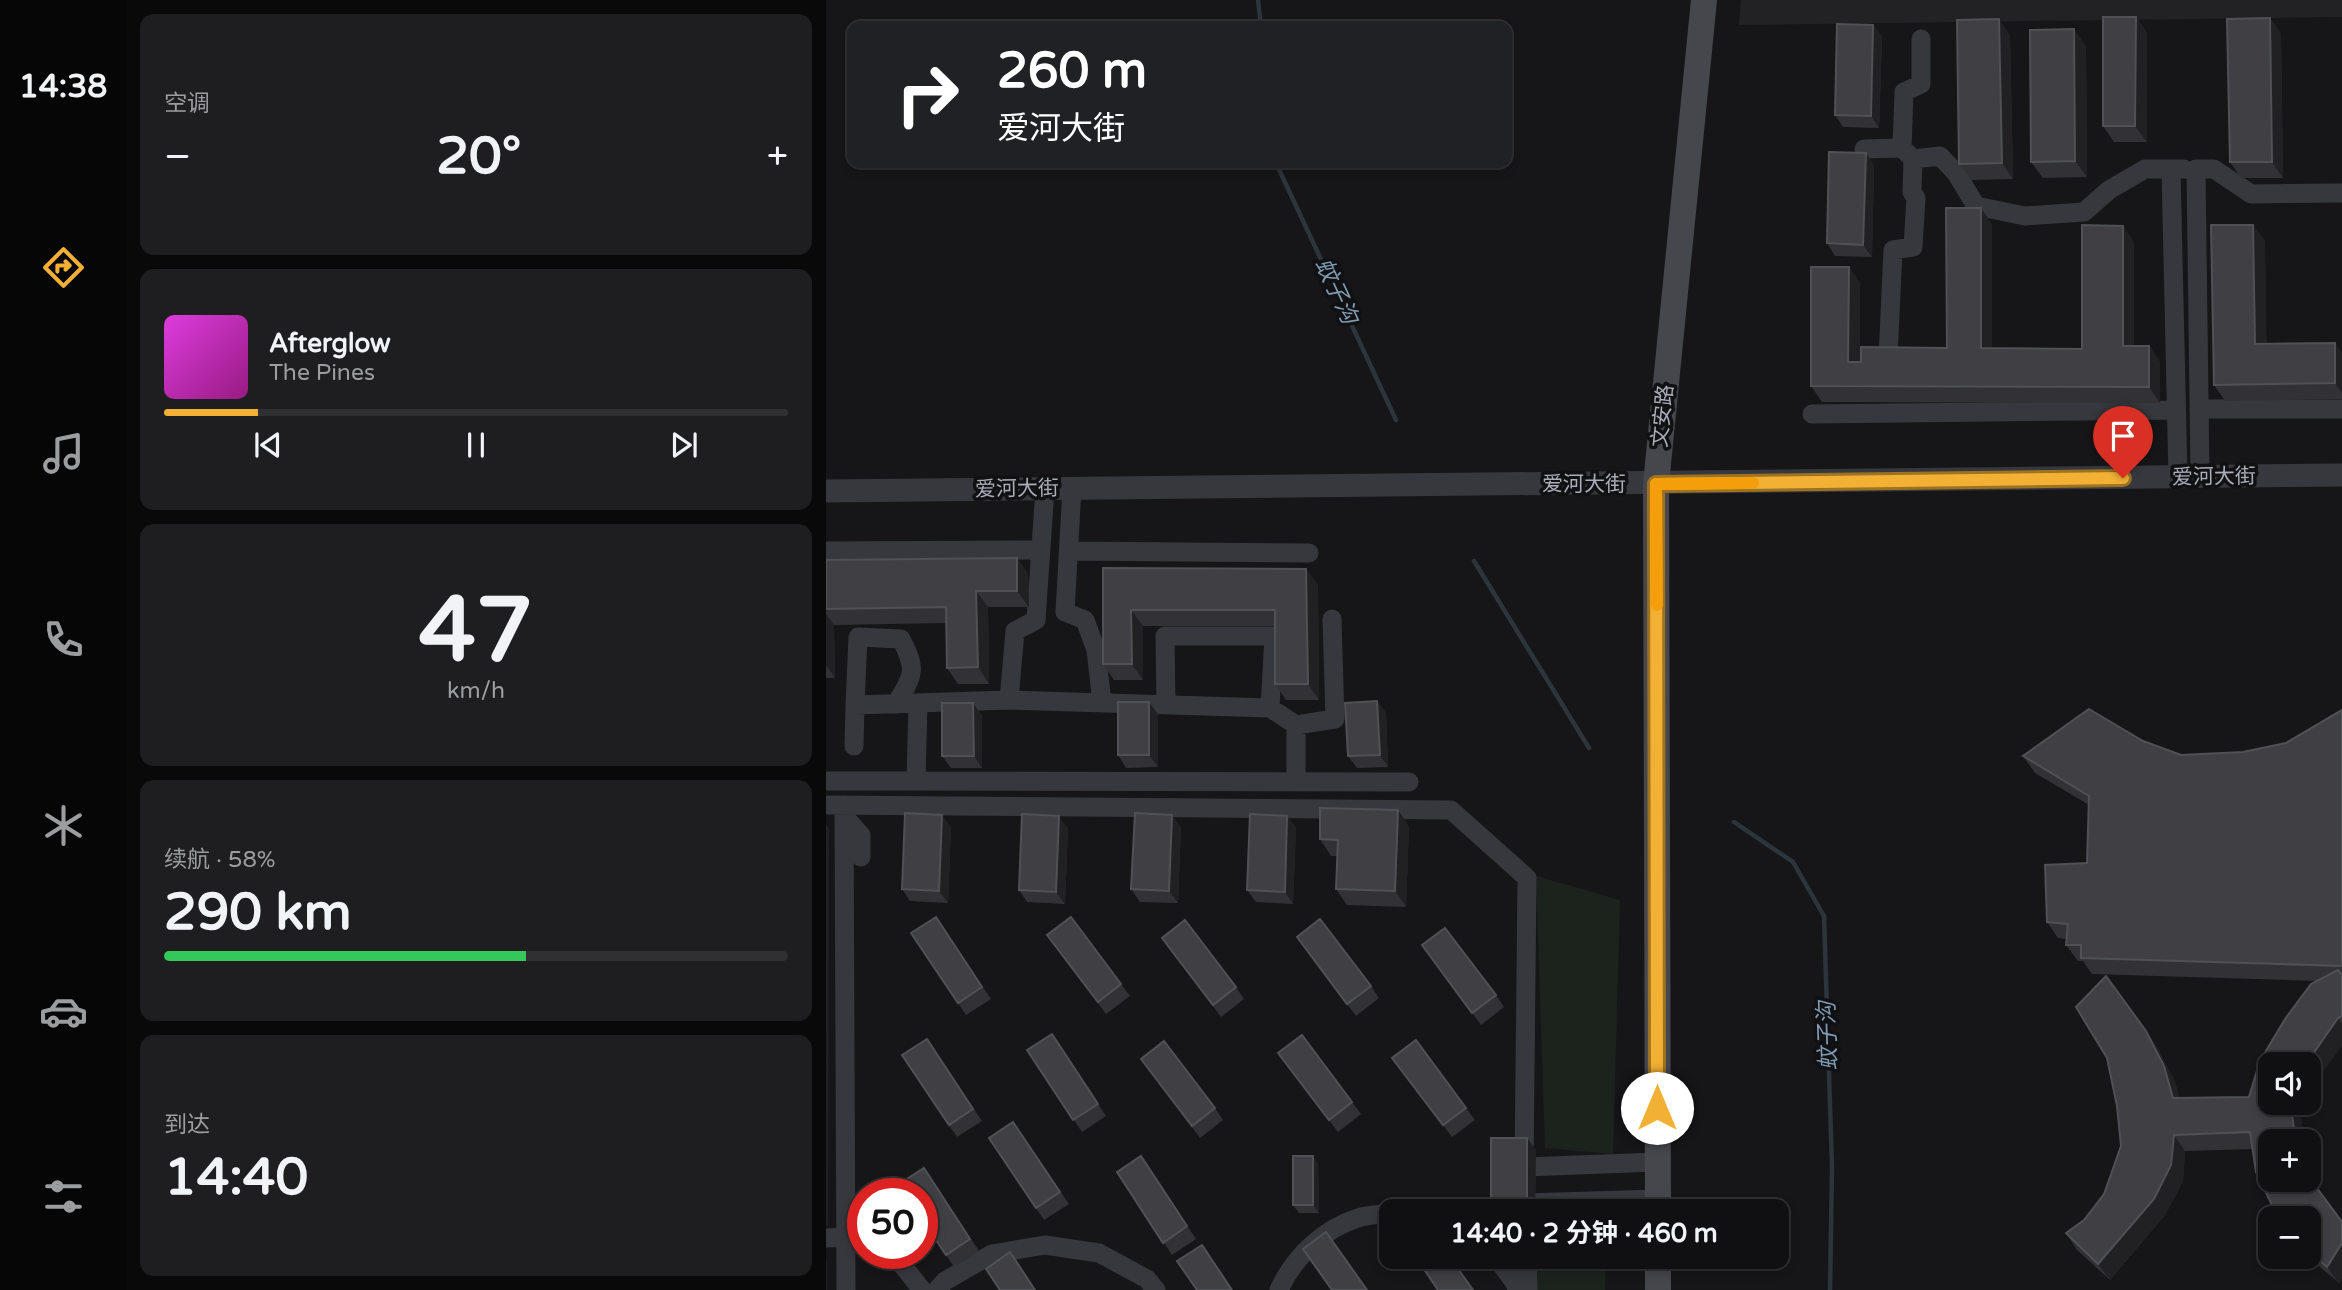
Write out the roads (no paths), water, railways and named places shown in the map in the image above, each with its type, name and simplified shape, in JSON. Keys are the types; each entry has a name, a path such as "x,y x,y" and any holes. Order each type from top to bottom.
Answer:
{"main road":[{"name":"文安路","path":"1658,1199 1656,484 1704,0"},
{"path":"1658,1269 1658,1290"}],"street":[{"path":"1888,358 1893,250 1913,247 1916,198 1912,192 1904,92 1921,84 1921,39"},
{"path":"1864,149 1940,156 1956,173 1976,206 2025,216 2084,212 2109,190 2145,169 2214,169 2251,194 2342,193"},
{"path":"2171,169 2176,410 2189,477"},
{"path":"2189,477 2199,409 2196,169"},
{"path":"2199,409 2342,409"},
{"path":"1812,414 2176,410"},
{"name":"爱河大街","path":"826,491 2342,475"},
{"path":"1072,488 1065,612 1086,620 1096,650 1102,703"},
{"path":"1009,700 1015,631 1037,620 1045,489"},
{"path":"826,551 1041,550"},
{"path":"1069,551 1310,553"},
{"path":"855,705 1009,700 1270,708 1296,725 1335,719 1332,619"},
{"path":"1166,705 1165,636 1274,636 1270,708"},
{"path":"854,746 858,637 901,639 913,663 909,682 896,704"},
{"path":"916,780 918,703"},
{"path":"1296,725 1296,782"},
{"path":"826,781 1409,782"},
{"path":"838,809 861,835 861,857"},
{"path":"838,809 1451,810 1528,878 1525,1199"},
{"path":"838,809 852,1178"},
{"path":"1524,1167 1657,1162"},
{"path":"1279,1290 1287,1272 1318,1238 1359,1217 1379,1214"},
{"path":"836,1238 846,1281 860,1290"},
{"path":"937,1290 945,1281 992,1254 1045,1245 1099,1253 1146,1279 1156,1290"},
{"path":"906,1269 922,1290"},
{"path":"1505,1269 1517,1290"},
{"path":"1527,1269 1528,1290"}],"waterway":[{"name":"蚊子沟","path":"1258,0 1260,21"},
{"name":"蚊子沟","path":"1278,168 1396,420"},
{"name":"蚊子沟","path":"1474,561 1589,748"},
{"name":"蚊子沟","path":"1734,822 1793,862 1824,916 1832,1167 1830,1290"}]}
